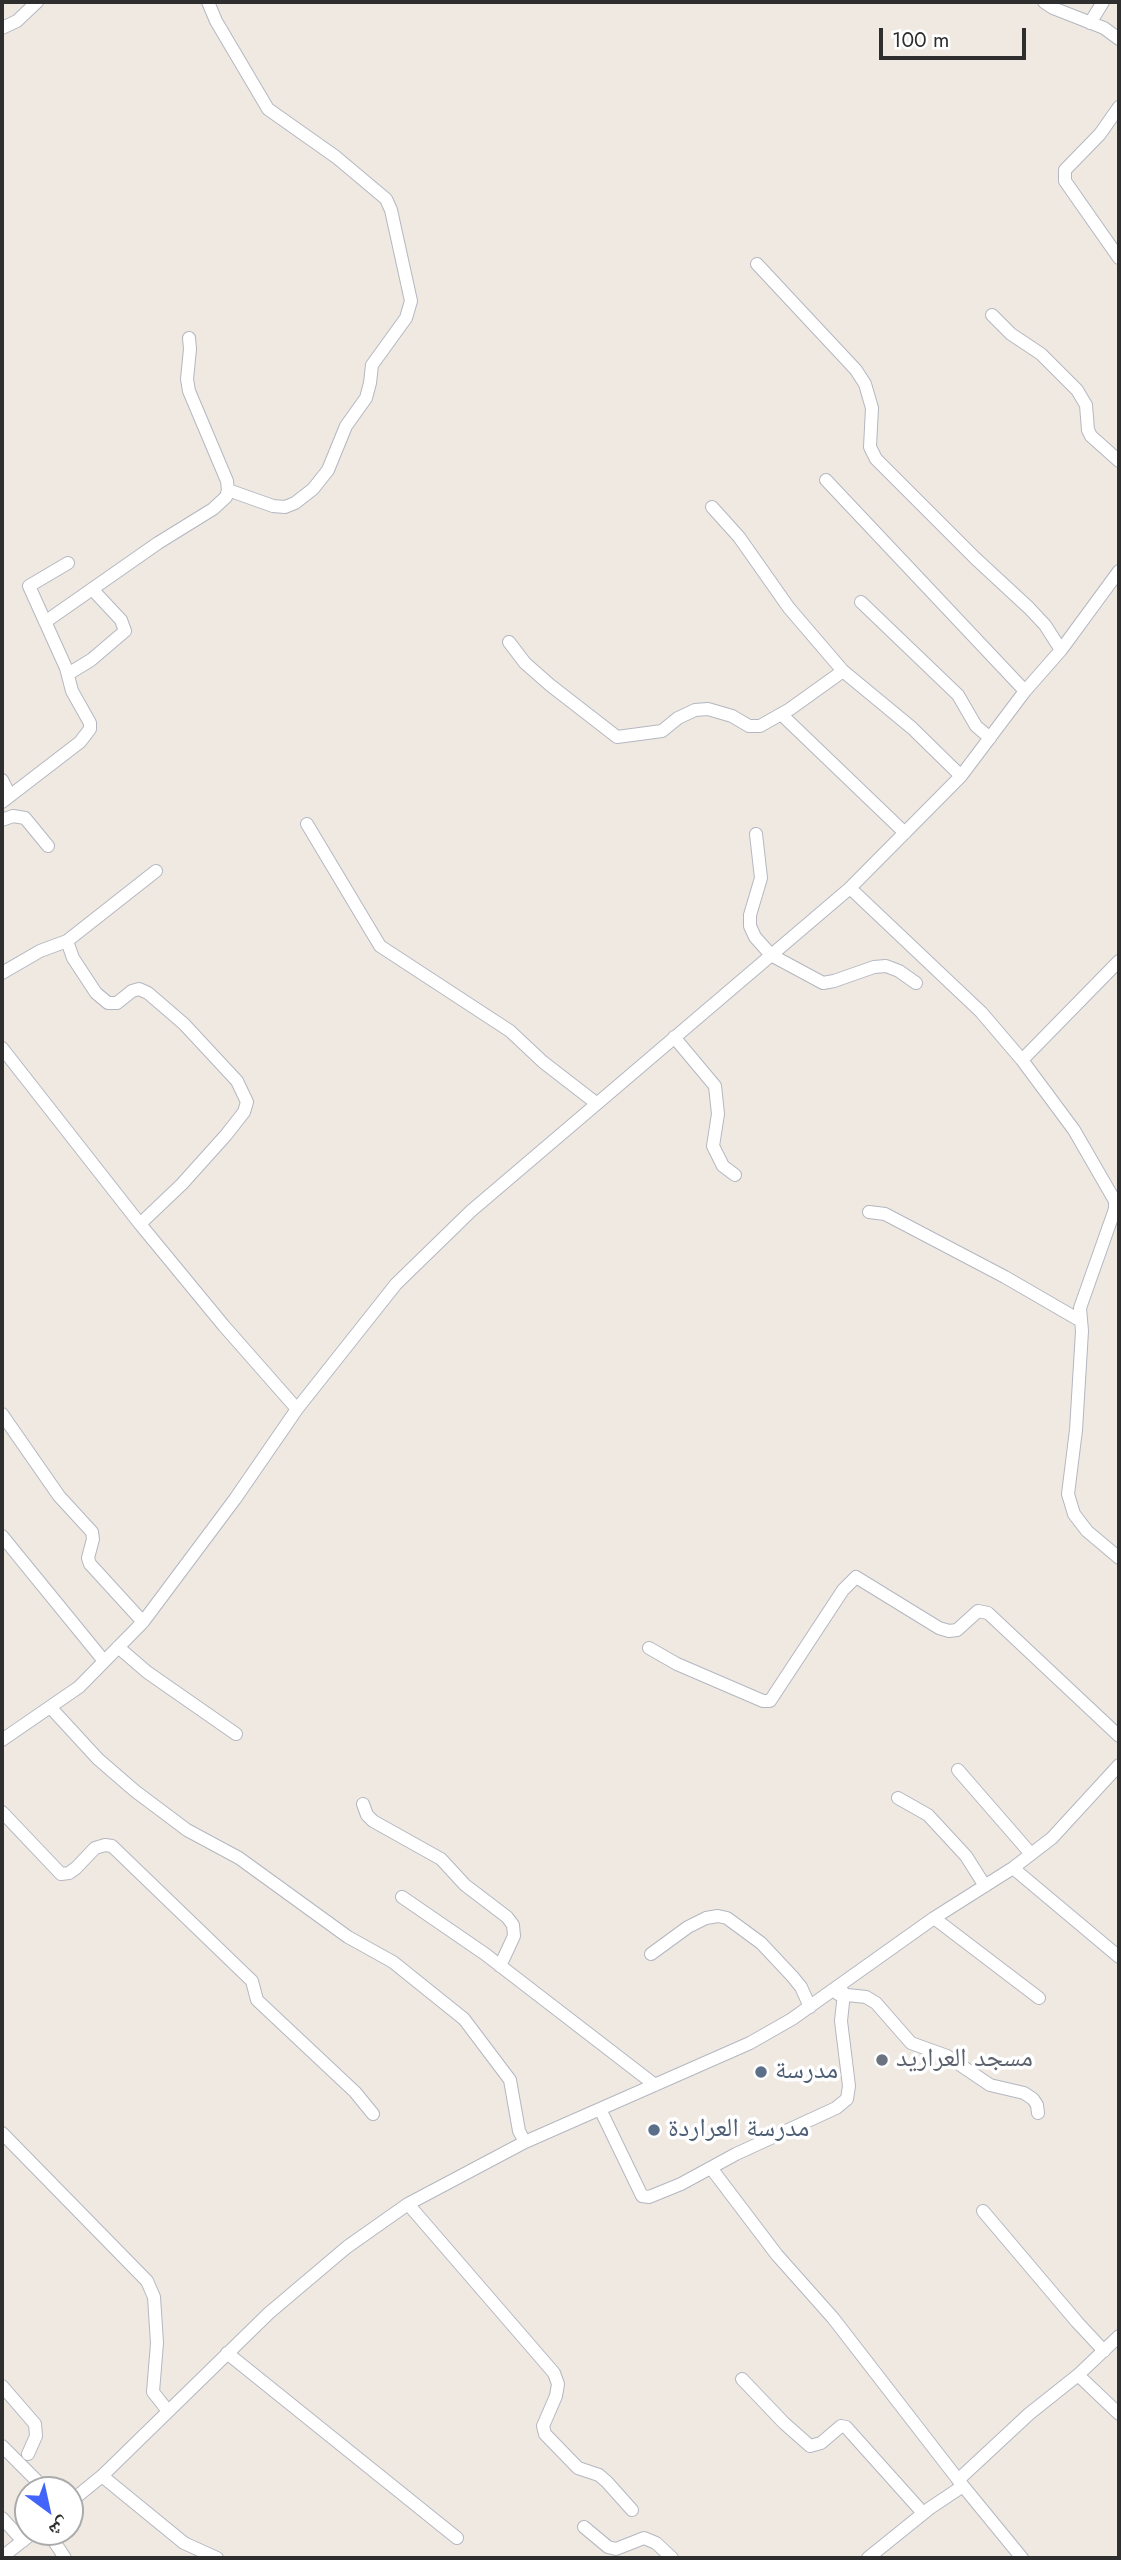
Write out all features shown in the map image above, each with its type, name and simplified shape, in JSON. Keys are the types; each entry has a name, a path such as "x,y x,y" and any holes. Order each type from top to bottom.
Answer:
{"street":[{"path":"2,28 17,21 37,2"},
{"path":"208,2 216,21 268,109 337,157 386,199 391,210 411,301 406,318 374,360 366,397 346,426 328,470 313,489 305,497 285,507 273,506 228,490"},
{"path":"1044,2 1104,28 1119,39"},
{"path":"1090,23 1103,2"},
{"path":"1119,107 1100,134 1065,170 1065,181 1119,258"},
{"path":"757,264 866,384 872,408 870,447 876,459 1029,608 1045,625 1061,650"},
{"path":"992,315 1011,334 1041,354 1077,390 1086,405 1091,436 1119,461"},
{"path":"46,621 226,498 228,490 222,468 189,391 189,338"},
{"path":"826,480 1025,691"},
{"path":"712,507 739,537 789,608 843,671 912,728 961,776"},
{"path":"2,780 6,799 80,742 90,729 90,723 72,691 68,674 29,585 68,563"},
{"path":"2,1740 79,1687 143,1622 235,1499 297,1409 396,1284 471,1211 850,888 961,776 1025,691 1061,650 1119,570"},
{"path":"68,674 125,631 121,620 93,589"},
{"path":"861,602 958,695 976,726 990,738"},
{"path":"509,642 525,663 550,685 617,737 662,731 678,718 695,710 708,709 719,711 749,726 760,726 843,671"},
{"path":"780,714 905,833"},
{"path":"2,820 13,816 25,818 48,846"},
{"path":"307,824 380,946 510,1031 543,1062 596,1103"},
{"path":"756,834 761,878 750,915 750,926 755,937 771,954 823,982 886,966 916,983"},
{"path":"2,974 40,951 67,941 156,871"},
{"path":"850,888 981,1012 1022,1060 1074,1130 1116,1198 1115,1209 1080,1308 1076,1430 1068,1494 1073,1514 1087,1531 1119,1558"},
{"path":"67,941 73,958 96,993 107,1003 117,1003 139,989 148,993 184,1024 237,1082 247,1102 244,1112 226,1135 182,1184 140,1224"},
{"path":"1022,1060 1119,961"},
{"path":"674,1037 715,1086 718,1114 713,1146 723,1166 735,1175"},
{"path":"2,1048 140,1224 297,1409"},
{"path":"869,1212 885,1214 1005,1277 1081,1321"},
{"path":"2,1414 59,1496 92,1532 88,1558 90,1564 143,1622"},
{"path":"2,1536 104,1661"},
{"path":"649,1648 677,1664 763,1700 770,1700 842,1590 856,1577 928,1622 949,1631 957,1630 978,1611 988,1613 1119,1736"},
{"path":"118,1647 147,1672 236,1734"},
{"path":"51,1708 98,1759 135,1791 187,1830 239,1858 338,1930 393,1962 464,2019 510,2080 519,2131 525,2142"},
{"path":"84,2491 269,2313 347,2247 408,2204 525,2142 750,2043 810,2007 934,1918 1013,1868 1052,1838 1119,1765"},
{"path":"958,1770 1031,1854"},
{"path":"898,1798 928,1815 966,1856 985,1886"},
{"path":"363,1804 367,1815 373,1821 441,1858 465,1885 507,1917 513,1926 514,1936 500,1966"},
{"path":"2,1812 61,1874 69,1873 95,1848 112,1846 252,1981 257,2000 347,2084 373,2114"},
{"path":"1013,1868 1119,1957"},
{"path":"402,1897 500,1966 655,2085"},
{"path":"651,1954 688,1927 718,1916 727,1918 761,1943 792,1976 801,1987 810,2007"},
{"path":"934,1918 1039,1998"},
{"path":"600,2109 630,2176 642,2196 659,2194 836,2108 847,2099 849,2085 841,2021 844,1993"},
{"path":"829,1994 844,1993 866,1997 876,2003 911,2043 947,2056 990,2085 1024,2093 1033,2099 1038,2113"},
{"path":"2,2133 147,2281 154,2297 157,2343 153,2392 168,2411"},
{"path":"711,2168 777,2255 833,2318 960,2483 1022,2558"},
{"path":"408,2204 554,2372 558,2384 556,2396 543,2426 545,2434 578,2468 599,2475 632,2510"},
{"path":"983,2210 1104,2351"},
{"path":"868,2558 960,2483 1029,2414 1119,2336"},
{"path":"227,2353 457,2538"},
{"path":"1077,2375 1119,2414"},
{"path":"742,2379 810,2446 821,2443 841,2426 846,2427 923,2513"},
{"path":"2,2386 36,2424 36,2436 28,2454"},
{"path":"2,2446 33,2476"},
{"path":"102,2476 184,2543 217,2558"},
{"path":"2,2518 14,2531"},
{"path":"584,2527 608,2547 616,2549 644,2538 656,2543 672,2558"},
{"path":"2,2557 16,2546"}],"place":[{"name":"مسجد العراريد","path":"882,2060"},
{"name":"مدرسة","path":"761,2072"},
{"name":"مدرسة العراردة","path":"654,2130"}]}
